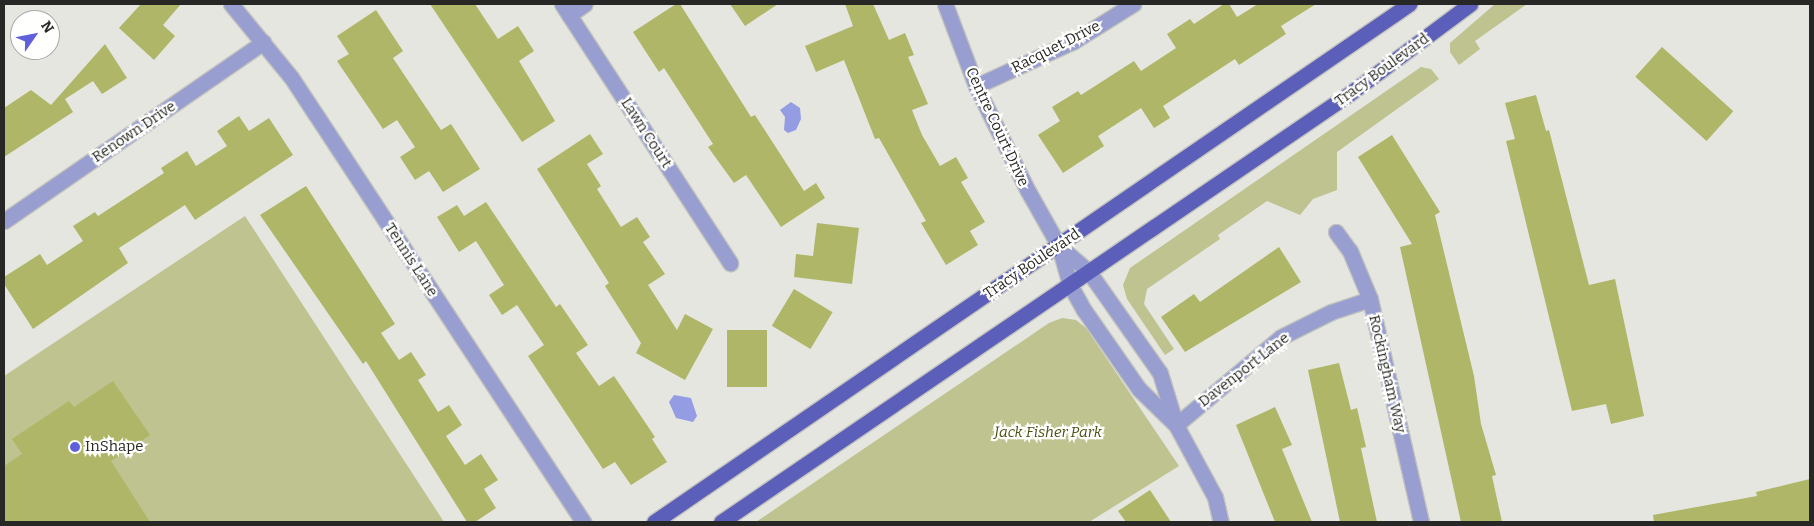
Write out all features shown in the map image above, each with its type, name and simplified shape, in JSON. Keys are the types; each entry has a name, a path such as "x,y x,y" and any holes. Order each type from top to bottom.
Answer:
{"main road":[{"name":"Tracy Boulevard","path":"654,522 1059,246 1408,4"},
{"name":"Tracy Boulevard","path":"721,522 1380,72 1470,4"}],"street":[{"name":"Tennis Lane","path":"231,4 263,42 316,115 583,522"},
{"path":"565,9 585,4"},
{"name":"Centre Court Drive","path":"946,4 976,86 1028,191 1059,246 1070,285 1139,389 1176,425"},
{"name":"Racquet Drive","path":"976,86 1074,41 1133,4"},
{"name":"Lawn Court","path":"565,9 730,263"},
{"name":"Renown Drive","path":"4,221 263,42"},
{"name":"Rockingham Way","path":"1336,232 1350,251 1370,299 1421,522"},
{"name":"Centre Court Drive","path":"1059,246 1089,272 1160,374 1176,425 1215,496 1221,522"},
{"name":"Davenport Lane","path":"1176,425 1281,338 1331,312 1370,299"}],"green space":[{"path":"1495,4 1527,4 1475,41 1480,49 1459,65 1450,52 1450,43"},
{"path":"1421,67 1431,69 1439,79 1337,152 1337,190 1313,199 1300,215 1267,201 1218,235 1220,239 1147,289 1144,304 1174,349 1165,355 1127,299 1123,285 1130,268"},
{"path":"245,216 444,522 4,522 4,376"},
{"name":"Jack Fisher Park","path":"1062,318 1076,320 1086,328 1179,466 1089,522 756,522 1049,323"}],"water":[{"path":"791,102 800,108 801,119 796,130 788,133 784,130 785,117 780,110"},
{"path":"674,395 691,398 697,416 693,422 676,418 669,402"}],"building":[{"path":"141,4 181,4 163,25 175,36 154,60 119,28"},
{"path":"430,4 475,4 498,39 518,26 534,51 519,61 555,121 522,142"},
{"path":"676,4 680,4 751,117 755,115 804,191 816,183 825,198 781,227 746,175 734,183 708,147 713,144 664,68 659,72 633,32"},
{"path":"730,4 778,4 745,26"},
{"path":"845,4 873,4 889,40 905,33 914,55 908,57 928,104 912,110 922,135 940,166 956,157 968,178 961,182 985,222 970,231 978,245 946,265 921,223 926,221 879,138 875,139 844,60 816,72 805,46 853,26"},
{"path":"1224,4 1229,4 1237,17 1258,4 1316,4 1281,26 1286,34 1239,65 1235,59 1163,106 1170,118 1154,128 1141,108 1098,136 1104,146 1063,173 1038,135 1060,121 1052,107 1078,91 1081,95 1134,61 1141,71 1176,48 1167,34 1190,19 1194,24"},
{"path":"376,10 403,51 393,58 441,130 451,124 480,169 443,192 429,171 415,180 400,157 415,147 397,120 383,129 337,61 349,54 337,36"},
{"path":"105,44 127,78 102,94 93,81 65,99 73,112 4,157 4,108 31,90 51,105"},
{"path":"1662,47 1733,111 1707,141 1635,77"},
{"path":"1536,95 1546,131 1549,130 1589,285 1615,279 1644,416 1611,424 1606,404 1572,411 1506,141 1515,139 1505,103"},
{"path":"239,116 249,131 269,118 293,155 195,220 185,205 119,248 128,263 33,329 4,284 4,277 40,254 47,265 83,241 73,226 95,212 98,216 164,173 161,168 187,151 196,166 227,146 217,131"},
{"path":"590,134 603,154 587,164 601,186 597,189 621,227 637,217 650,237 643,242 665,274 648,285 677,330 685,314 713,329 685,380 636,353 641,343 605,286 609,283 537,169"},
{"path":"1392,135 1440,212 1435,215 1474,376 1481,424 1496,475 1492,476 1502,522 1461,522 1400,247 1412,244 1358,157"},
{"path":"306,186 395,324 381,333 399,360 411,352 426,375 418,380 438,412 449,405 462,425 446,436 465,465 481,454 498,480 484,489 496,508 475,522 467,522 366,361 363,364 260,215"},
{"path":"486,202 556,307 560,304 588,345 576,353 599,386 614,376 655,437 652,439 667,462 631,485 615,462 603,469 528,356 544,345 517,305 502,315 489,295 504,285 476,241 459,252 437,217 457,205 464,216"},
{"path":"817,223 859,228 852,284 794,277 796,254 813,256"},
{"path":"1279,247 1301,282 1185,352 1161,317 1194,294 1200,302"},
{"path":"794,289 833,312 810,349 772,326"},
{"path":"727,330 767,330 767,387 727,387"},
{"path":"1339,363 1351,410 1357,408 1366,447 1361,448 1377,522 1340,522 1308,370"},
{"name":"InShape","path":"113,381 150,435 111,461 150,522 4,522 4,466 22,454 12,439 69,401 74,407"},
{"path":"1275,407 1292,445 1282,449 1312,522 1275,522 1236,425"},
{"path":"1810,479 1810,522 1654,522 1653,515 1757,496 1756,492"},
{"path":"1150,490 1171,522 1126,522 1118,511"}],"place":[{"name":"InShape","path":"75,447"}]}
